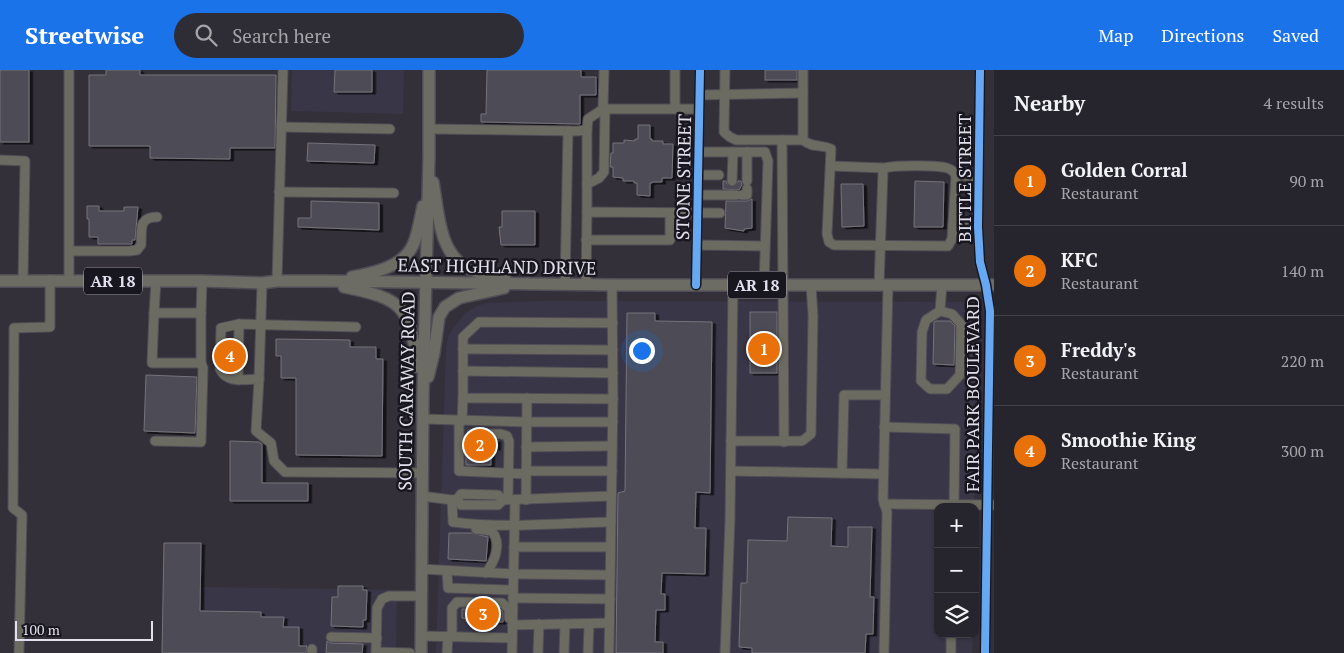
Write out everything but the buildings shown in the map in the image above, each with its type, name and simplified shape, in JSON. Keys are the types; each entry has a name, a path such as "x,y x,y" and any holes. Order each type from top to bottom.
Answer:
{"main road":[{"name":"SOUTH CARAWAY ROAD","path":"420,653 422,419 429,158 429,70"},
{"path":"338,282 350,277 385,269 395,264 410,251 425,197 429,158"},
{"path":"429,158 443,236 446,245 455,258 465,267 474,271 528,283"},
{"name":"EAST HIGHLAND DRIVE","path":"0,281 202,281 262,283 277,281 326,281 612,285 990,285"},
{"path":"326,281 383,296 403,311 412,334 423,396"},
{"path":"423,396 434,353 438,317 445,307 459,298 528,283"}],"street":[{"path":"69,70 70,280"},
{"path":"277,281 282,70"},
{"path":"587,184 599,178 604,172 604,70"},
{"path":"675,70 675,109"},
{"name":"STONE STREET","path":"696,285 700,70"},
{"path":"726,70 724,132 730,137 736,140 803,140 811,146 826,146 831,149 827,234 829,242 834,245 948,246 952,239 953,225 956,176 953,171 948,168 929,167 831,166"},
{"path":"803,70 803,140"},
{"name":"BITTLE STREET","path":"980,70 978,226 980,262 990,285"},
{"path":"700,94 803,93"},
{"path":"586,284 588,119 604,110 700,109"},
{"path":"281,127 390,128"},
{"path":"429,129 587,130"},
{"path":"565,284 568,131"},
{"path":"782,140 784,442"},
{"path":"699,152 765,152 768,161 764,285"},
{"path":"733,152 738,189"},
{"path":"738,189 747,152"},
{"path":"0,160 25,162 23,281"},
{"path":"884,653 887,512 884,504 883,474 884,395 881,244 883,171 885,168"},
{"path":"699,175 719,175"},
{"path":"956,176 978,177"},
{"path":"698,195 738,189"},
{"path":"279,192 394,193"},
{"path":"587,212 720,213"},
{"path":"586,240 670,240 670,212"},
{"path":"70,251 137,250 141,245 142,224 144,220 149,217 157,217"},
{"path":"953,225 978,226"},
{"path":"697,245 765,246"},
{"path":"19,653 22,515 13,508 14,328 50,327 50,280"},
{"path":"156,281 152,363 201,363"},
{"path":"155,441 201,442 203,368 201,363 202,281"},
{"path":"262,283 256,431 271,443 274,461 285,472 422,473"},
{"path":"609,653 613,422 612,285"},
{"path":"725,653 731,471 733,285"},
{"path":"731,441 802,441 811,434 812,285"},
{"path":"940,311 942,285"},
{"name":"FAIR PARK BOULEVARD","path":"986,653 991,579 992,327 990,285"},
{"path":"940,311 952,314 961,324 960,376 947,389 930,389 921,381 922,332 926,320 940,311"},
{"path":"154,312 201,313"},
{"path":"612,471 508,473 459,471 464,434 460,420 463,398 463,337 479,322 613,323"},
{"path":"238,380 239,324"},
{"path":"259,379 238,380 230,379 223,375 220,369 221,328 239,324 356,327"},
{"path":"463,349 613,350"},
{"path":"463,371 613,373"},
{"path":"842,474 844,395 884,395"},
{"path":"463,398 613,399"},
{"path":"526,500 527,398"},
{"path":"422,419 613,422"},
{"path":"884,427 955,429 954,503"},
{"path":"481,434 501,434 506,436 508,440 509,500 514,524 511,638"},
{"path":"526,447 612,446"},
{"path":"731,471 883,474"},
{"path":"422,496 454,499 461,494 498,495 509,500 526,500 611,496"},
{"path":"454,499 453,522 468,524 514,524 611,522"},
{"path":"884,504 934,505"},
{"path":"468,524 473,529 492,531 496,536 497,550 494,563 486,572"},
{"path":"514,547 610,547"},
{"path":"421,570 513,574 610,575"},
{"path":"447,571 448,588 513,594 610,599"},
{"path":"410,653 376,653 378,608 382,599 389,596 421,596"},
{"path":"448,653 452,608 457,602 502,603 509,608 512,653"},
{"path":"512,624 609,623"},
{"path":"538,653 539,624"},
{"path":"564,653 565,624"},
{"path":"588,653 589,624"},
{"path":"421,636 511,638"},
{"path":"331,637 377,638"},
{"path":"951,638 951,653"}],"shaded area":[{"path":"292,70 404,70 403,114 291,111"},
{"path":"544,301 969,302 976,310 974,503 934,503 934,638 973,638 972,653 436,653 446,347 449,334 465,313 486,303"},
{"path":"203,587 397,590 396,653 202,653"}],"tunnel":[{"path":"732,181 732,189"},
{"path":"468,434 481,434"}],"cycle path":[{"path":"696,285 700,70"},
{"path":"980,70 978,227 980,262 990,311 985,653"}],"place":[{"name":"Golden Corral","path":"764,349"},
{"name":"Smoothie King","path":"230,356"},
{"name":"KFC","path":"480,445"},
{"name":"Freddy's","path":"483,614"}]}
